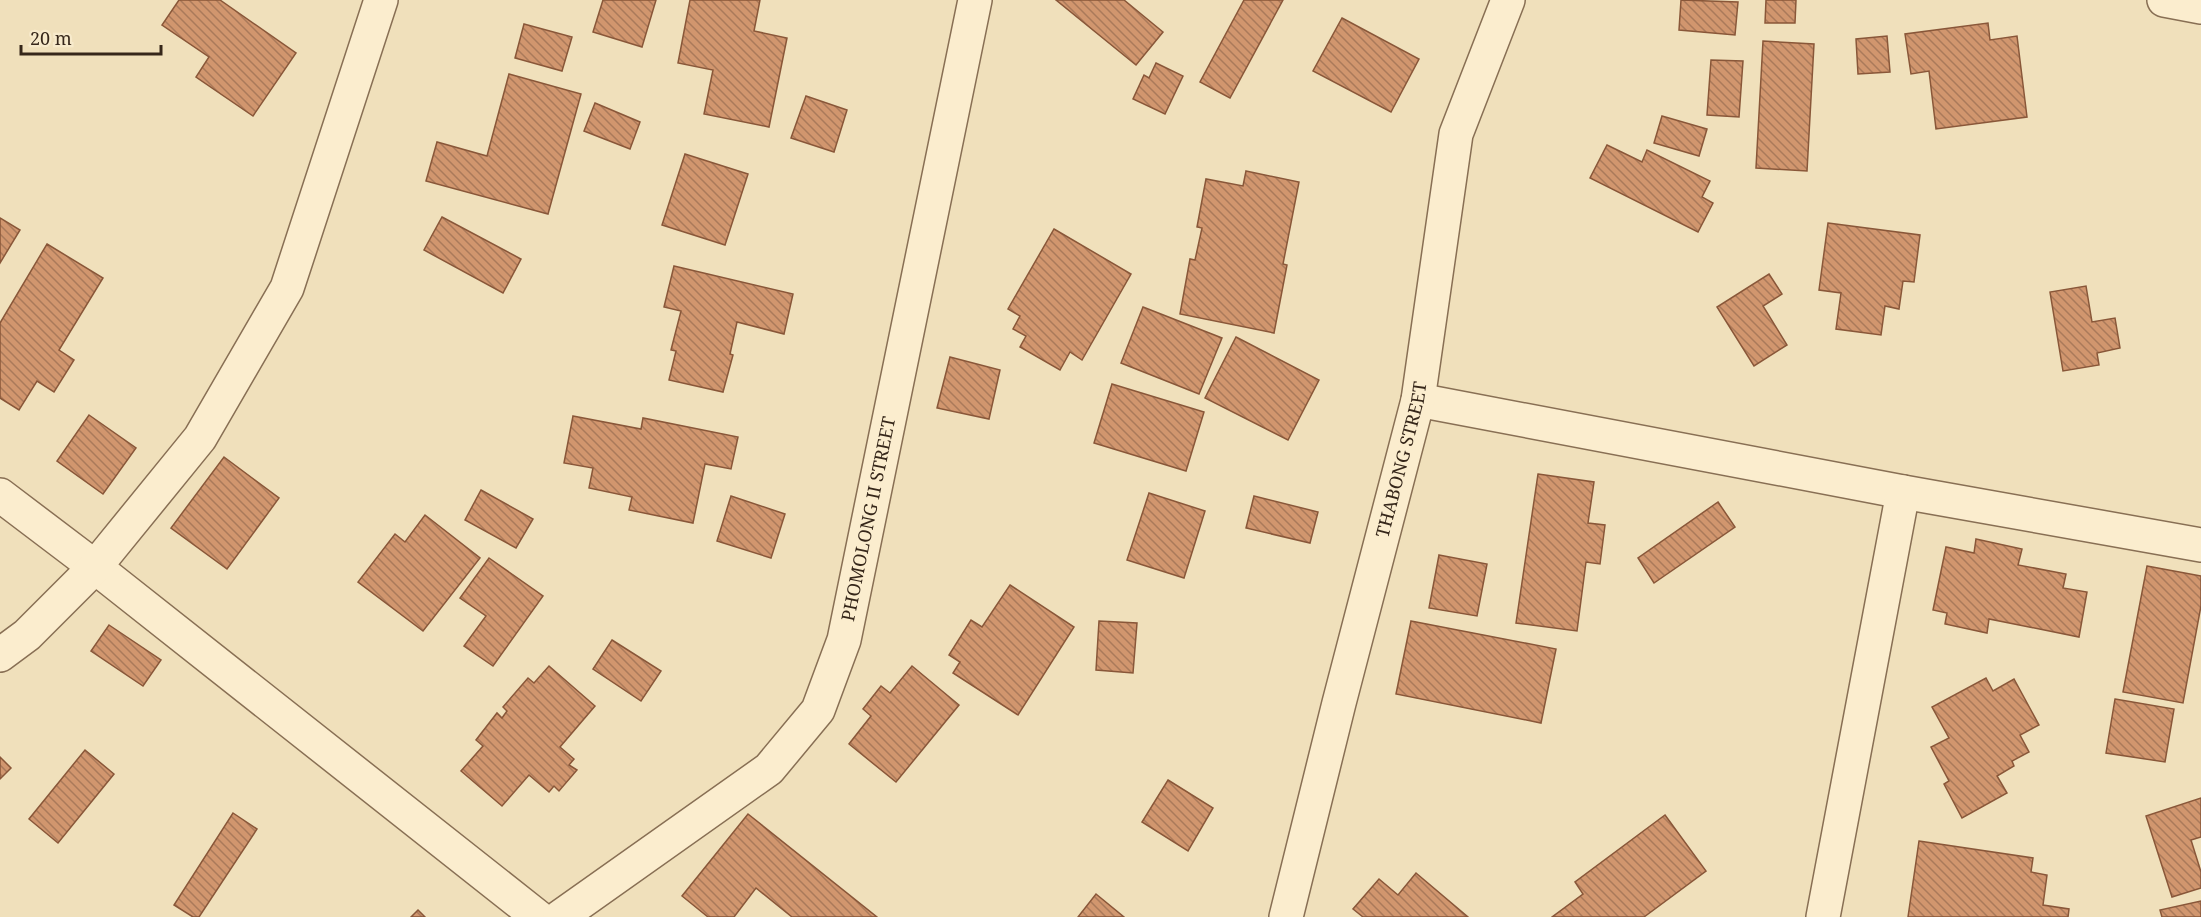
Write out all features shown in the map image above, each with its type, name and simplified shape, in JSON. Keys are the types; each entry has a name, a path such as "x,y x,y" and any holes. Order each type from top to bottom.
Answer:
{"street":[{"path":"0,655 27,635 95,567 200,438 287,288 381,0"},
{"name":"PHOMOLONG II STREET","path":"560,917 769,769 818,710 844,640 975,0"},
{"name":"THABONG STREET","path":"1286,917 1418,400 1456,134 1508,0"},
{"path":"2164,0 2201,7"},
{"path":"1418,400 1902,492 2201,545"},
{"path":"1823,917 1902,492"},
{"path":"0,495 95,567 538,917"}],"building":[{"path":"179,0 220,0 296,53 253,116 196,77 209,57 162,25"},
{"path":"603,0 656,0 642,47 593,32"},
{"path":"690,0 760,0 754,31 787,38 769,127 704,114 713,70 678,63"},
{"path":"1056,0 1124,0 1163,32 1136,65"},
{"path":"1244,0 1283,0 1230,98 1200,82"},
{"path":"1681,0 1738,2 1735,35 1679,30"},
{"path":"1766,0 1796,0 1795,23 1765,23"},
{"path":"1342,18 1419,59 1391,112 1313,71"},
{"path":"1988,23 1990,40 2017,36 2027,117 1936,129 1929,71 1911,74 1905,34"},
{"path":"524,24 572,37 562,71 515,58"},
{"path":"1887,36 1890,72 1858,74 1856,39"},
{"path":"1763,41 1814,44 1807,171 1756,168"},
{"path":"1711,60 1743,61 1739,117 1707,115"},
{"path":"1156,63 1183,76 1165,114 1133,99 1144,75 1149,78"},
{"path":"509,74 581,94 548,214 426,181 437,142 487,156"},
{"path":"806,96 847,110 834,152 791,138"},
{"path":"595,103 640,122 630,149 584,131"},
{"path":"1662,116 1707,129 1699,156 1654,143"},
{"path":"1607,145 1642,162 1647,150 1710,181 1702,197 1713,203 1698,232 1590,178"},
{"path":"685,154 748,174 725,245 662,225"},
{"path":"1246,171 1299,182 1283,264 1287,265 1274,333 1180,314 1190,259 1195,260 1202,228 1197,227 1206,179 1243,186"},
{"path":"442,217 521,259 503,293 424,250"},
{"path":"0,218 20,230 0,263"},
{"path":"1828,223 1920,235 1914,282 1903,281 1899,309 1885,306 1881,335 1836,329 1841,293 1819,290"},
{"path":"1054,229 1131,274 1082,360 1070,352 1060,370 1020,347 1026,336 1013,329 1020,316 1008,309"},
{"path":"47,244 103,278 59,350 74,360 54,392 37,381 19,410 0,398 0,323"},
{"path":"674,266 793,294 784,334 737,322 730,354 733,355 723,392 669,380 676,351 671,350 681,311 664,307"},
{"path":"1769,274 1782,294 1763,306 1787,345 1754,366 1717,307"},
{"path":"2086,286 2092,322 2115,318 2120,348 2097,353 2099,365 2063,371 2050,292"},
{"path":"1143,307 1222,338 1199,394 1121,363"},
{"path":"1236,337 1319,380 1288,440 1205,398"},
{"path":"950,357 1000,370 989,419 937,408"},
{"path":"1112,384 1204,412 1186,471 1094,443"},
{"path":"89,415 136,448 103,494 57,461"},
{"path":"573,416 641,429 643,418 738,437 731,469 705,464 693,523 629,510 632,497 589,488 593,468 564,463"},
{"path":"224,457 279,498 227,569 171,528"},
{"path":"1538,474 1594,482 1588,523 1605,525 1600,564 1586,562 1577,631 1516,623"},
{"path":"481,490 533,519 516,548 465,520"},
{"path":"1149,493 1205,511 1184,578 1127,560"},
{"path":"731,496 785,514 771,558 717,541"},
{"path":"1254,496 1318,512 1310,543 1246,528"},
{"path":"1718,502 1735,527 1654,583 1638,558"},
{"path":"425,515 480,558 423,631 358,582 395,534 405,542"},
{"path":"1976,539 2022,549 2018,565 2066,574 2063,588 2087,592 2079,637 1989,619 1987,633 1945,624 1947,613 1933,610 1946,547 1974,553"},
{"path":"1439,555 1487,564 1477,616 1429,608"},
{"path":"489,558 543,596 493,666 464,646 486,616 460,598"},
{"path":"2147,566 2201,576 2201,606 2183,703 2123,692"},
{"path":"1010,585 1074,627 1018,715 953,673 960,662 949,655 971,620 982,627"},
{"path":"1099,621 1137,623 1133,673 1096,670"},
{"path":"1411,621 1556,649 1541,723 1396,694"},
{"path":"109,625 161,660 143,686 91,651"},
{"path":"612,640 661,671 641,701 593,669"},
{"path":"549,666 595,706 560,747 574,759 569,765 577,770 559,791 554,786 549,792 529,775 502,806 461,771 483,746 476,740 497,713 502,718 507,711 503,707 528,678 534,683"},
{"path":"912,666 959,705 896,782 849,744 871,716 863,709 881,686 890,693"},
{"path":"1986,678 1993,691 2014,679 2039,725 2020,735 2029,752 2012,761 2014,766 1997,776 2007,793 1962,818 1944,784 1949,781 1931,747 1949,738 1932,707"},
{"path":"2115,699 2174,709 2165,762 2106,753"},
{"path":"85,750 114,774 58,843 29,819"},
{"path":"0,757 11,768 0,779"},
{"path":"1168,780 1213,808 1188,851 1142,822"},
{"path":"2201,798 2201,837 2191,840 2201,872 2201,888 2172,897 2146,816"},
{"path":"233,813 257,829 199,917 193,917 174,905"},
{"path":"748,814 877,917 792,917 756,888 734,917 708,917 682,896"},
{"path":"1665,815 1706,871 1644,917 1552,917 1583,894 1575,882"},
{"path":"1919,841 2033,858 2031,872 2047,875 2043,905 2069,909 2068,917 1908,917"},
{"path":"1416,873 1468,917 1363,917 1353,909 1379,879 1398,895"},
{"path":"1096,894 1124,917 1078,917"},
{"path":"2201,901 2201,917 2162,917 2160,910"},
{"path":"418,910 425,917 411,917"}]}
